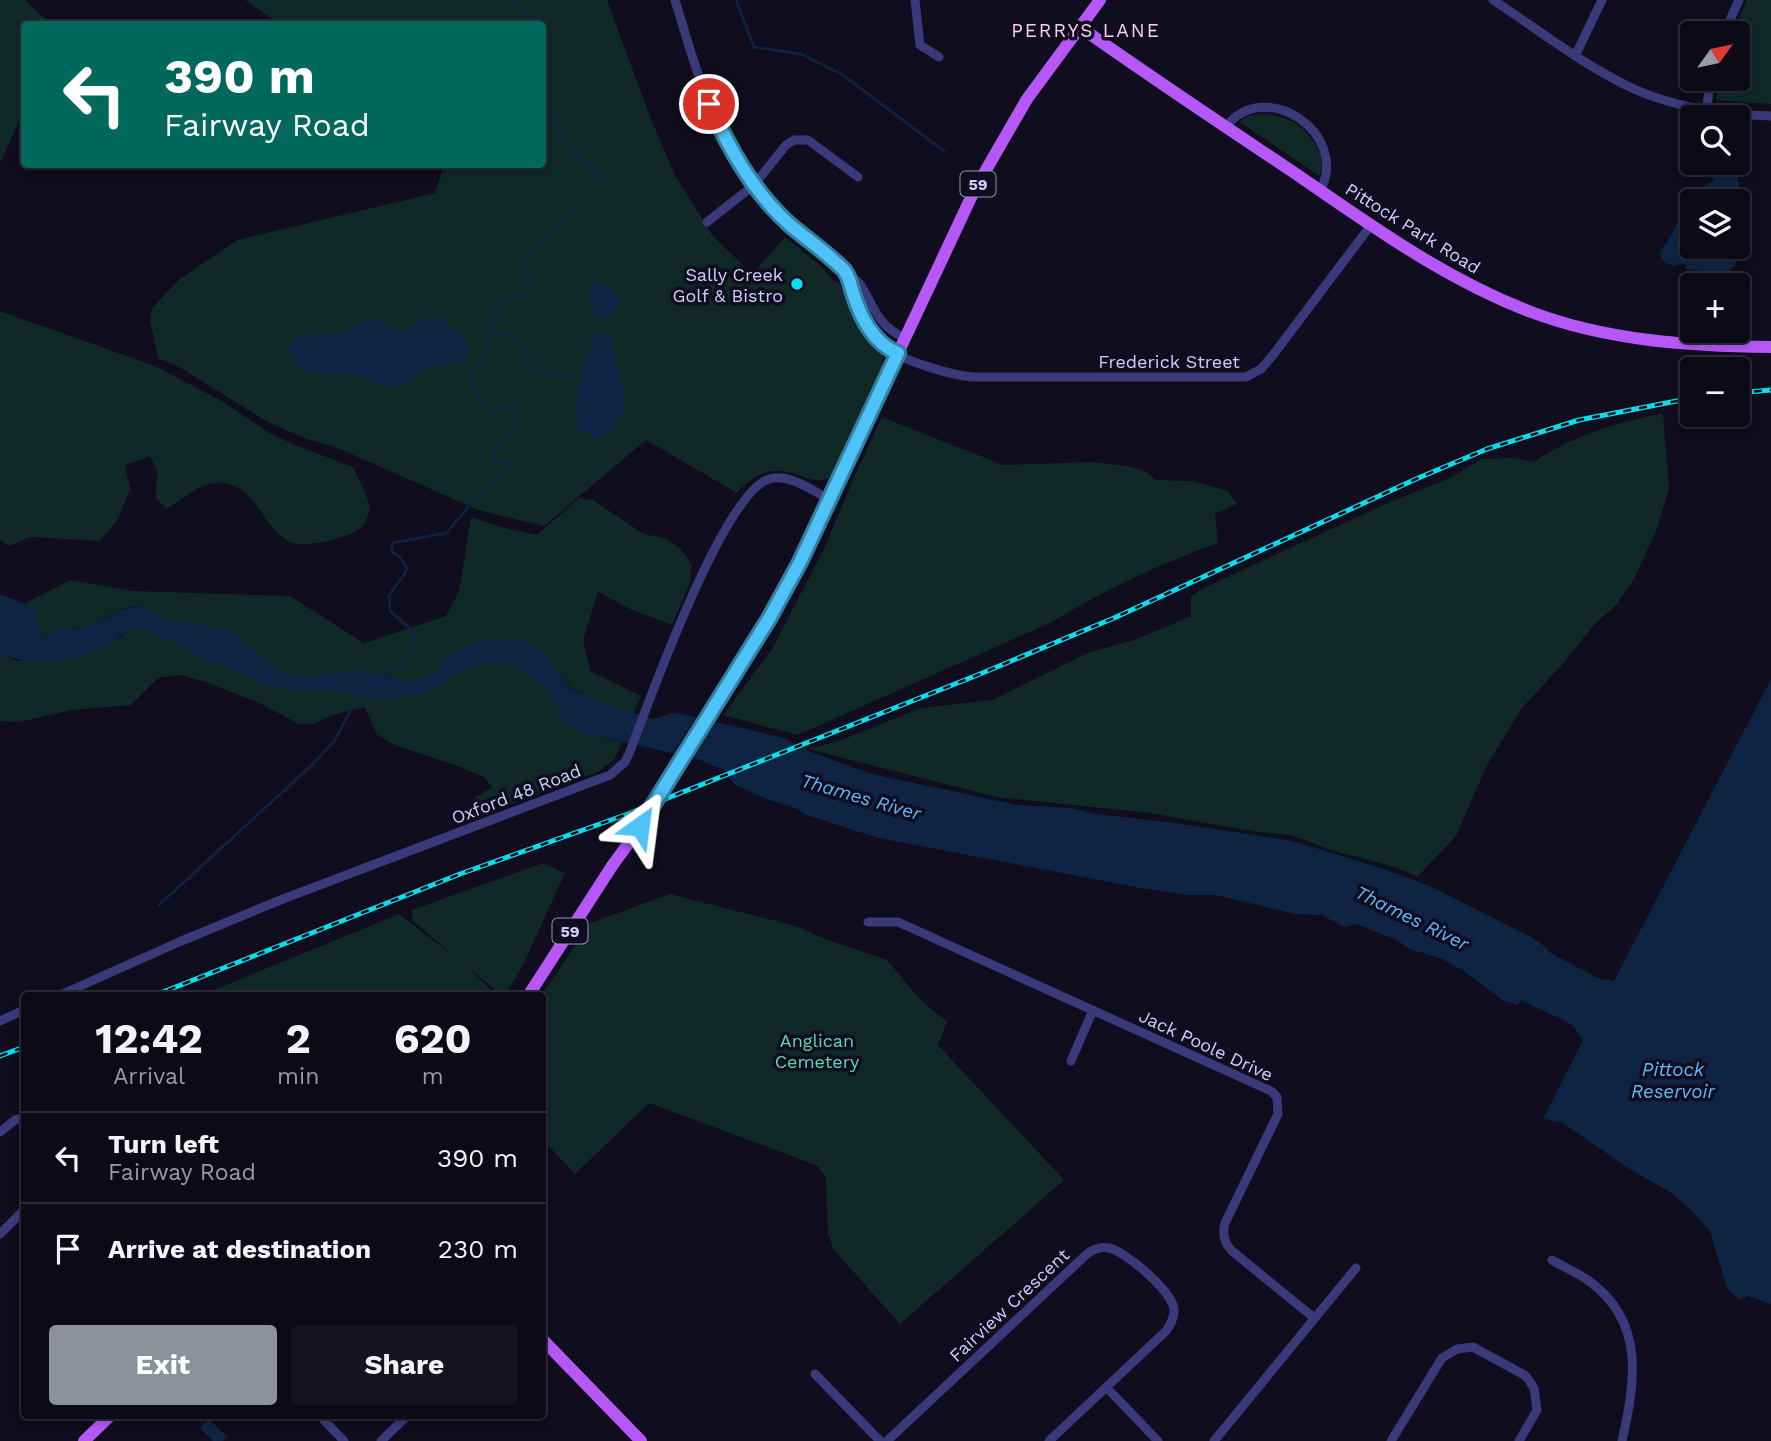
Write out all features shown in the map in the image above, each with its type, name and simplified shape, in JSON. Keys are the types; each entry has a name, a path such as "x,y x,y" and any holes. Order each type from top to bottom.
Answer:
{"main road":[{"name":"59","path":"531,992 640,826 776,606 800,562 994,154 1027,99 1100,0"},
{"name":"Pittock Park Road","path":"1080,27 1413,253 1466,283 1532,313 1636,339 1771,347"},
{"path":"546,1343 640,1441"},
{"path":"83,1441 107,1419"}],"street":[{"path":"675,0 709,104 730,147 754,185 788,223 860,284 881,323 905,338"},
{"path":"915,0 920,45 939,57"},
{"path":"1493,0 1635,89 1687,105"},
{"path":"1576,54 1602,0"},
{"path":"1729,21 1739,0"},
{"path":"1226,127 1239,114 1254,108 1274,108 1298,118 1318,136 1326,154 1327,175 1320,191"},
{"path":"1750,114 1771,116"},
{"path":"707,222 754,185 786,145 801,138 815,144 858,177"},
{"name":"Frederick Street","path":"898,353 932,368 972,377 1250,376 1261,369 1273,355 1371,225"},
{"path":"851,278 854,295 873,333 887,349 898,353"},
{"name":"Oxford 48 Road","path":"67,992 216,926 610,775 625,762 629,754 702,573 740,505 755,487 767,479 779,477 829,499"},
{"name":"Jack Poole Drive","path":"869,922 898,922 1271,1091 1277,1097 1278,1114 1225,1223 1224,1236 1232,1251 1313,1317"},
{"path":"1071,1061 1093,1010"},
{"path":"0,1021 21,1011"},
{"path":"0,1132 21,1119"},
{"path":"0,1234 21,1213"},
{"name":"Fairview Crescent","path":"887,1441 1088,1253 1103,1247 1121,1253 1159,1285 1171,1299 1174,1311 1166,1331 1049,1441"},
{"path":"1552,1260 1596,1287 1615,1308 1627,1331 1632,1354 1633,1390 1622,1441"},
{"path":"1214,1441 1313,1317 1356,1268"},
{"path":"1391,1441 1442,1358 1451,1351 1464,1347 1484,1351 1526,1376 1532,1384 1537,1395 1536,1410 1519,1441"},
{"path":"815,1374 880,1441"},
{"path":"1106,1387 1158,1441"},
{"path":"323,1419 344,1441"},
{"path":"381,1441 404,1419"}],"green space":[{"path":"0,0 25,0 47,21 21,21 21,118 0,163"},
{"path":"245,0 607,0 652,122 675,175 712,235 752,274 785,237 839,283 865,335 882,354 883,364 831,475 823,480 813,480 792,473 766,472 752,479 737,493 646,440 544,526 478,510 333,446 306,439 266,421 179,367 158,358 150,320 152,308 180,279 237,240 435,193 443,168 546,168 546,21 276,21"},
{"path":"1747,0 1771,0 1771,104 1717,100 1717,91 1750,91 1750,21 1737,21"},
{"path":"1259,114 1287,119 1309,135 1319,150 1319,176 1240,122 1246,116"},
{"path":"0,311 155,366 220,400 268,432 353,467 370,507 365,523 348,535 327,541 297,544 290,542 274,529 248,495 229,484 221,483 204,486 166,509 156,498 157,471 150,456 125,465 130,489 118,519 100,541 30,537 9,546 0,540"},
{"path":"1663,413 1669,489 1657,529 1634,579 1616,605 1593,626 1522,708 1487,765 1456,836 1417,877 1395,867 1334,851 1291,835 1257,832 1150,813 996,797 808,749 839,741 921,708 992,700 1090,652 1137,639 1191,616 1191,596 1208,586 1392,501 1450,478 1481,459 1514,458 1534,462 1564,444 1596,431"},
{"path":"882,417 1003,465 1092,462 1128,466 1147,472 1156,480 1192,481 1228,491 1237,504 1215,514 1218,543 1112,588 1052,622 798,735 723,715 772,649 824,549"},
{"path":"579,498 593,500 644,534 664,538 680,548 692,565 690,583 672,625 630,609 598,592 583,640 590,671 641,696 633,713 595,700 571,688 537,647 451,654 435,672 415,681 355,670 308,677 280,671 227,629 185,623 161,616 142,605 119,610 82,628 66,627 51,637 41,633 28,605 24,604 70,580 133,591 290,596 364,643 446,616 459,591 471,517 537,535"},
{"path":"130,629 146,629 158,637 177,642 209,662 227,666 263,684 288,689 316,689 397,699 432,689 468,668 486,663 510,663 539,683 555,701 564,723 580,732 622,742 614,760 598,772 474,818 473,799 492,787 484,777 397,746 377,735 365,707 332,715 314,724 299,724 259,703 181,675 158,678 131,705 73,710 18,722 0,721 0,654 17,661 120,638"},
{"path":"543,863 565,873 524,963 507,992 497,992 468,967 493,992 209,992 399,914 454,956 413,921 412,910"},
{"name":"Anglican Cemetery","path":"670,894 799,927 825,939 887,960 920,999 947,1022 938,1045 1064,1180 900,1324 834,1250 828,1234 826,1178 818,1166 649,1103 575,1174 546,1143 546,992 544,992 590,923"}],"water":[{"path":"1737,175 1739,189 1702,189 1714,181 1712,177"},
{"path":"1680,219 1680,259 1737,259 1726,273 1686,269 1686,265 1675,266 1663,261 1660,252"},
{"path":"597,279 612,288 620,300 614,313 603,318 594,315 589,285"},
{"path":"436,317 463,339 470,349 467,357 455,364 432,366 400,386 382,385 353,375 323,375 304,371 292,357 289,344 298,336 341,332 370,319 381,322 396,334 424,319"},
{"path":"607,331 612,339 626,406 617,424 597,439 591,438 593,434 589,430 582,434 579,432 576,420 577,395 596,334 601,332 604,335"},
{"path":"0,594 28,605 37,613 37,629 44,636 51,637 54,629 78,629 97,623 119,610 142,605 161,616 185,623 227,629 280,671 307,676 355,670 415,681 435,672 451,654 477,641 518,639 537,647 571,689 595,700 654,719 672,713 681,714 781,737 809,751 872,774 1018,805 1072,808 1096,814 1293,841 1384,869 1434,888 1531,937 1547,948 1547,951 1598,978 1614,981 1771,679 1771,1304 1748,1296 1740,1300 1727,1289 1710,1231 1670,1192 1631,1170 1561,1122 1543,1119 1583,1040 1573,1025 1521,1000 1518,1005 1504,1001 1464,971 1442,959 1410,949 1397,940 1356,924 1344,927 1322,915 1295,914 1215,895 1188,895 1141,888 878,838 807,815 791,806 735,785 730,779 730,773 698,759 580,732 564,723 555,701 539,683 509,663 486,663 468,668 432,689 397,699 379,700 344,692 288,689 263,684 227,666 209,662 177,642 158,637 146,629 130,629 101,648 68,659 17,659 0,654"},
{"path":"209,1419 227,1437 223,1441 213,1441 200,1428"}],"pier":[{"path":"697,715 717,719 691,761 671,757"}],"waterway":[{"path":"515,0 536,21"},
{"path":"736,0 754,47 801,54 843,75 945,152"},
{"path":"546,115 554,122 567,147 601,177 597,182"},
{"path":"380,676 404,665 415,639 411,629 390,611 389,595 407,568 400,557 392,552 392,543 446,533 474,498 490,489 501,476 513,468 510,461 495,462 493,457 515,424 515,411 510,405 495,413 484,409 479,392 471,386 473,374 485,358 492,325 502,302 508,298 524,298 528,293 529,283 524,258 574,210"},
{"path":"492,330 515,337 526,349 526,362 540,372 571,377"},
{"path":"159,905 313,764 335,740 359,693"}],"railway":[{"path":"1750,392 1771,390"},
{"path":"163,992 460,874 625,815 980,674 1114,618 1487,449 1579,420 1680,400"},
{"path":"0,1056 21,1048"}],"place":[{"name":"Sally Creek Golf & Bistro","path":"797,284"}],"district":[{"name":"PERRYS LANE","path":"1086,30"}],"route":[{"path":"640,826 770,617 800,562 898,353 887,349 867,324 854,295 851,278 836,261 788,223 754,185 740,165 709,104"}],"water label":[{"name":"Thames River","path":"861,797"},
{"name":"Thames River","path":"1412,918"},
{"name":"Pittock Reservoir","path":"1673,1080"}]}
